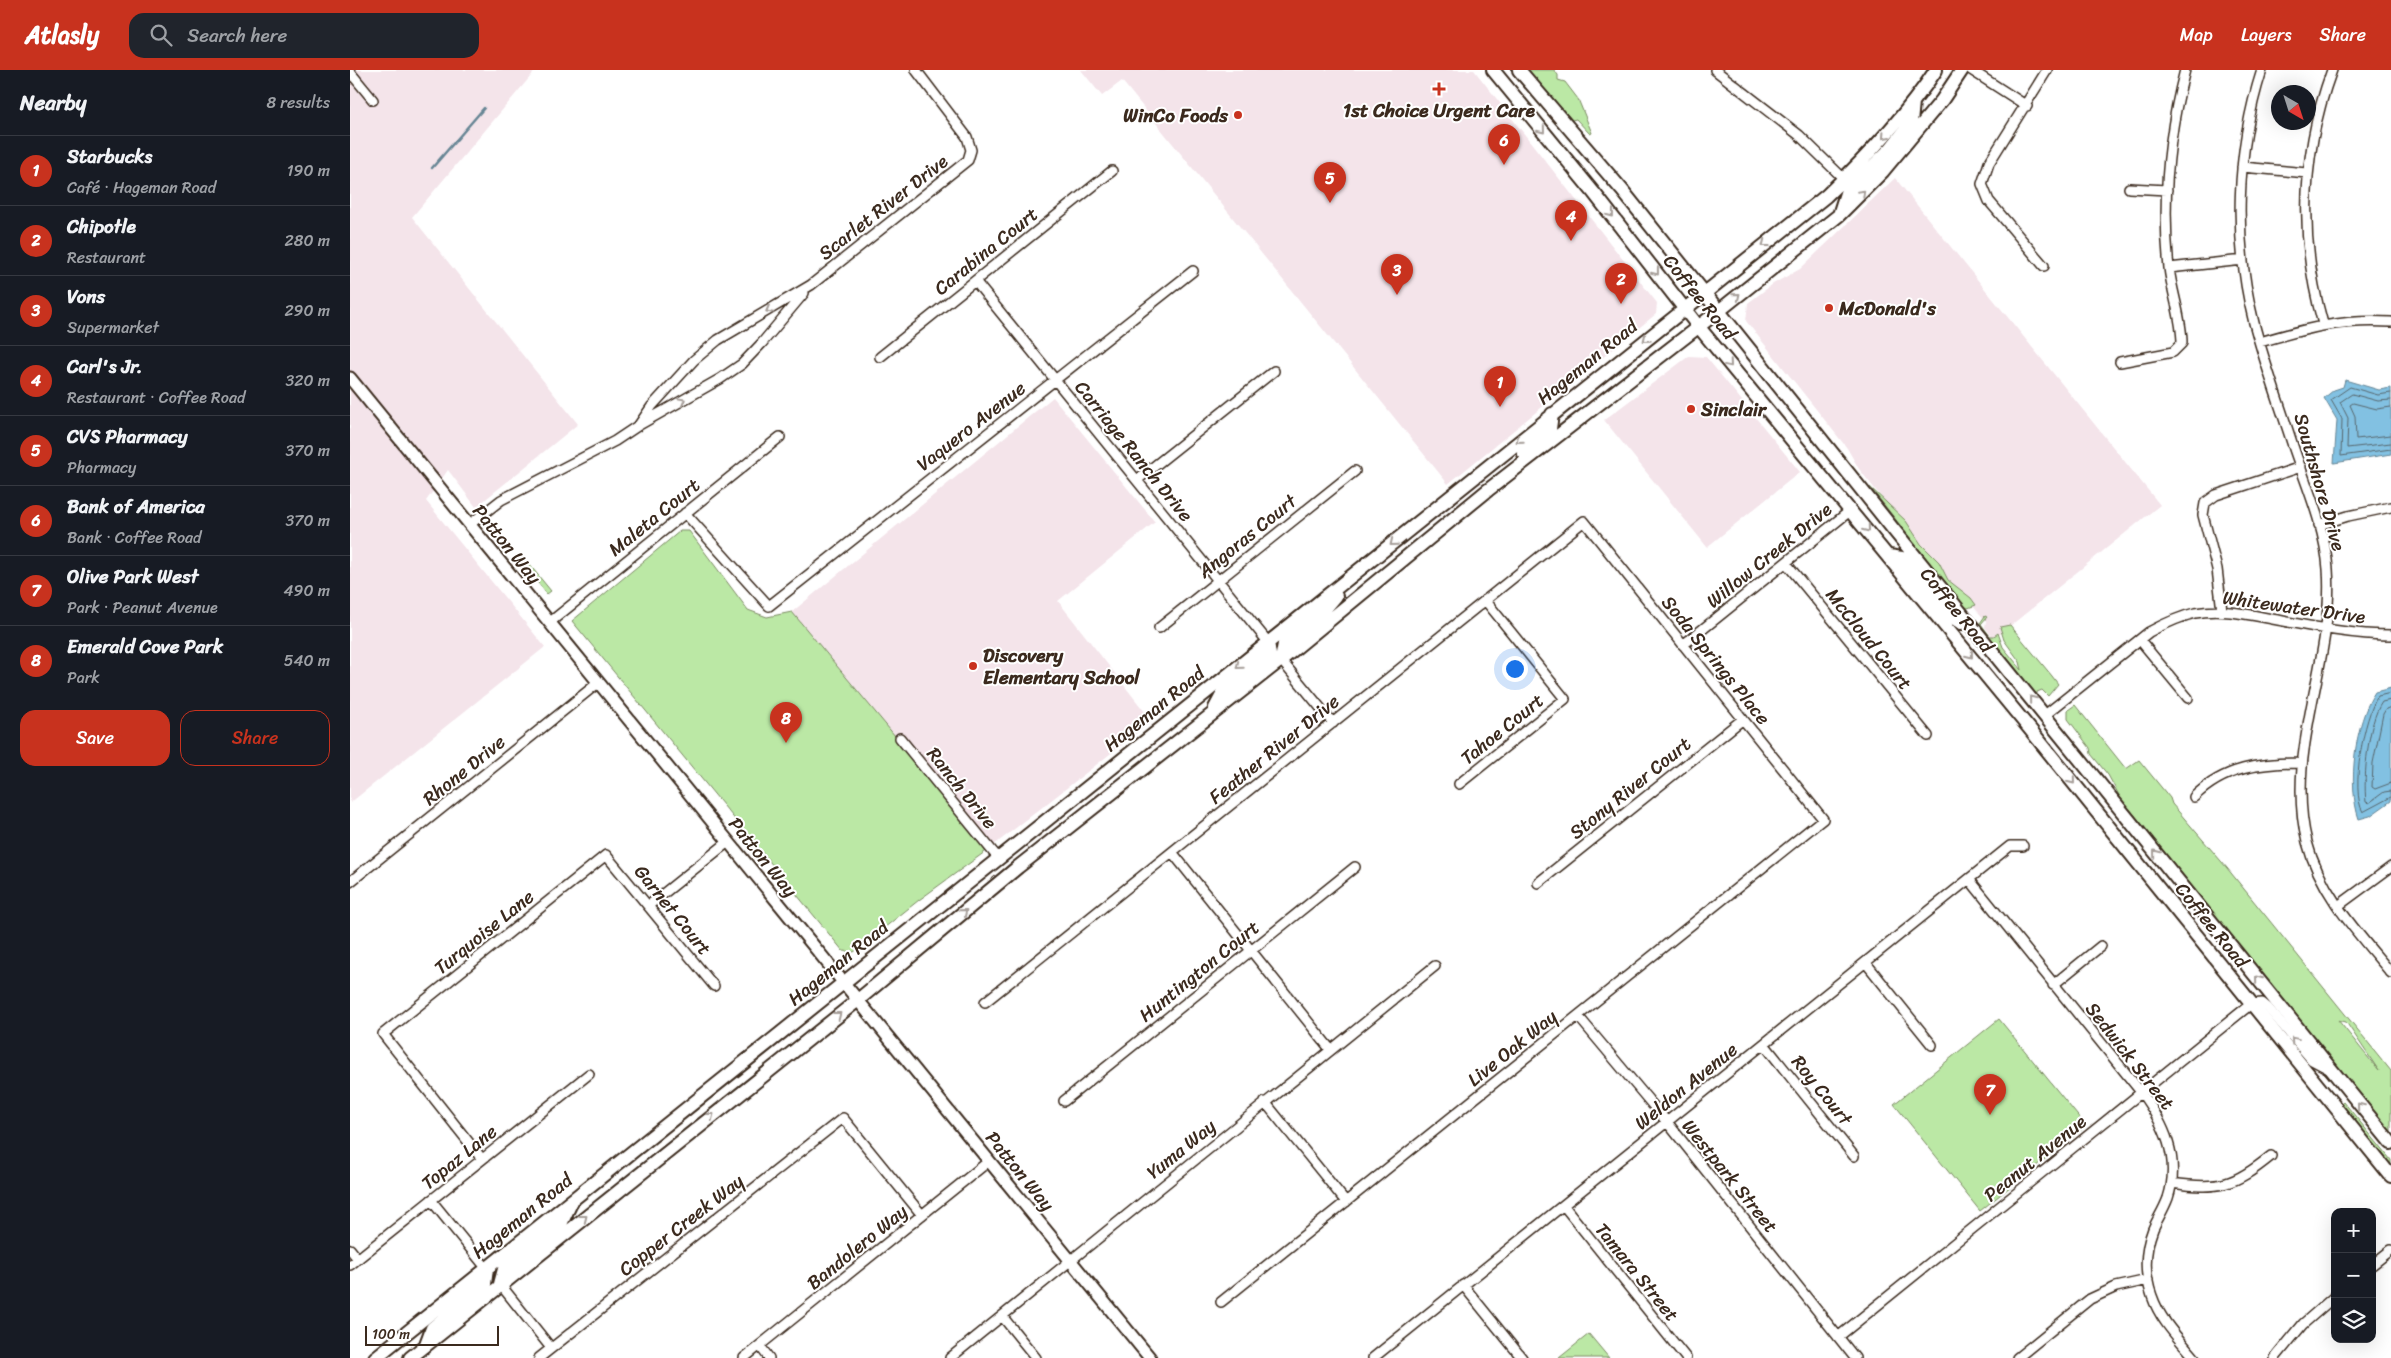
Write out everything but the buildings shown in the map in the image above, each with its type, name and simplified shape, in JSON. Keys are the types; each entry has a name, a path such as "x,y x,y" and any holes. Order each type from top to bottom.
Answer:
{"main road":[{"name":"Coffee Road","path":"1492,70 1594,193 1698,326 1889,556 2391,1176"},
{"name":"Coffee Road","path":"1519,70 1622,190 1720,310 1968,622 2391,1144"},
{"name":"Hageman Road","path":"375,1358 1826,196 1866,158 1914,102 1936,70"},
{"name":"Hageman Road","path":"410,1358 500,1284 858,1000 1018,867 1281,660 1488,490 1839,215 1883,171 1942,100 1962,70"},
{"path":"1839,215 1846,193 1891,148 1911,123 1914,102"},
{"path":"1488,490 1505,468 1550,429 1552,414"},
{"path":"1889,556 1902,558 1953,618 1961,623 1968,622"},
{"path":"1281,660 1284,644 1324,610 1352,577"},
{"path":"1213,713 1223,693 1270,656 1268,642"},
{"path":"500,1284 504,1269 561,1224 572,1200"},
{"path":"425,1346 432,1328 485,1284 487,1269"}],"street":[{"name":"Scarlet River Drive","path":"639,425 652,406 694,360 718,340 811,285 968,160 971,150 968,137 916,70"},
{"path":"1715,70 1799,136 1844,179"},
{"path":"1972,70 2027,106"},
{"path":"2044,266 1989,201 1982,184 1990,163 2027,106 2047,70"},
{"path":"2120,362 2172,352 2182,344 2169,268 2166,190 2174,118 2185,70"},
{"name":"Southshore Drive","path":"2262,70 2250,116 2242,167 2240,214 2247,291 2260,342 2319,525 2328,567 2329,588 2325,627 2301,763 2300,802 2308,844 2322,881 2338,906 2391,973"},
{"path":"2323,324 2312,282 2307,247 2307,173 2314,129 2332,70"},
{"path":"350,72 373,100"},
{"path":"2242,167 2307,173"},
{"name":"Carabina Court","path":"880,357 1112,171"},
{"path":"2129,188 2166,190"},
{"path":"2169,268 2243,260"},
{"name":"Vaquero Avenue","path":"685,513 769,606 1193,271"},
{"name":"Carriage Ranch Drive","path":"975,280 1268,642"},
{"name":"Scarlet River Drive","path":"469,525 501,500 615,441 742,364 811,285"},
{"path":"2260,342 2323,324 2351,321 2391,322"},
{"path":"1137,480 1274,371"},
{"name":"Patton Way","path":"350,378 1150,1358"},
{"name":"Maleta Court","path":"549,623 780,437"},
{"path":"2222,611 2218,569 2203,515 2205,502 2216,495 2300,467"},
{"name":"Angoras Court","path":"1159,628 1355,471"},
{"path":"2319,525 2348,516 2391,507"},
{"name":"Willow Creek Drive","path":"1684,645 1851,510"},
{"name":"Feather River Drive","path":"985,1002 1584,521"},
{"name":"Soda Springs Place","path":"1584,521 1823,819"},
{"name":"McCloud Court","path":"1786,563 1928,736"},
{"name":"Tahoe Court","path":"1459,784 1564,699 1485,600"},
{"name":"Whitewater Drive","path":"2045,715 2140,640 2165,624 2194,614 2222,611 2357,633 2391,635"},
{"path":"2140,640 2188,698"},
{"path":"1281,660 1333,723"},
{"name":"Rhone Drive","path":"350,882 598,683"},
{"name":"Stony River Court","path":"1538,883 1743,719"},
{"name":"Ranch Drive","path":"900,738 998,858"},
{"path":"2194,797 2206,785 2220,776 2240,769 2279,763 2301,763"},
{"name":"Live Oak Way","path":"1221,1302 1823,819"},
{"path":"648,906 728,842"},
{"name":"Weldon Avenue","path":"1373,1358 2010,846 2022,846"},
{"path":"1172,852 1330,1049"},
{"name":"Garnet Court","path":"606,855 714,986"},
{"name":"Turquoise Lane","path":"482,1159 382,1034 606,855"},
{"name":"Huntington Court","path":"1064,1101 1355,867"},
{"path":"2338,906 2391,867"},
{"name":"Sedwick Street","path":"1969,879 2141,1092 2156,1114 2169,1139 2172,1154 2172,1183 2168,1198 2150,1241 2147,1255 2148,1280 2158,1310 2195,1358"},
{"path":"2053,985 2101,946"},
{"path":"1866,962 1932,1045"},
{"name":"Yuma Way","path":"950,1358 1435,966"},
{"path":"2252,1004 2262,1003 2268,1008 2312,1060 2331,1070"},
{"name":"Peanut Avenue","path":"1838,1337 2252,1004"},
{"name":"Westpark Street","path":"1578,1016 1667,1122 1855,1358"},
{"name":"Roy Court","path":"1764,1044 1854,1156"},
{"name":"Topaz Lane","path":"350,1265 588,1074"},
{"path":"1265,1102 1346,1202"},
{"name":"Copper Creek Way","path":"539,1358 843,1118 922,1215"},
{"path":"2172,1183 2199,1187 2227,1184 2246,1175 2271,1156"},
{"name":"Bandolero Way","path":"744,1358 989,1161"},
{"path":"431,1200 487,1269"},
{"name":"Tamara Street","path":"1564,1206 1686,1358"},
{"path":"350,1249 358,1259"},
{"path":"2376,1262 2391,1250"},
{"path":"2017,1358 2090,1299 2116,1287 2148,1280"},
{"path":"500,1284 551,1348"},
{"path":"1463,1285 1522,1358"},
{"path":"2275,1358 2303,1324 2333,1298"},
{"path":"1002,1316 1036,1358"},
{"path":"760,1346 769,1358"}],"shaded area":[{"path":"350,70 536,70 412,217 578,424 476,507 448,470 426,501 545,647 350,803"},
{"path":"1081,70 1474,70 1657,303 1656,314 1448,484 1122,81 1102,96"},
{"path":"1895,178 2160,505 1994,639 1985,627 1986,621 1971,604 1966,603 1859,469 1847,448 1746,321 1748,303 1773,284 1800,269"},
{"path":"1689,356 1706,357 1800,472 1707,547 1604,420"},
{"name":"Discovery Elementary School","path":"1053,397 1155,522 1058,601 1152,721 989,849 792,612"}],"green space":[{"path":"1528,70 1554,70 1558,75 1558,80 1565,82 1578,99 1592,133 1590,134 1576,119 1572,120"},
{"path":"1870,487 1906,521 1921,544 1939,562 1948,580 1971,598 1976,605 1968,608 1964,606"},
{"path":"680,531 689,531 748,610 767,617 792,612 989,849 919,900 854,952 843,951 572,621"},
{"path":"524,558 551,591 547,594 520,561"},
{"path":"1985,616 1987,617 1981,624 1990,636 1998,633 2003,647 2022,670 2020,662 2004,640 2000,627 2010,625 2052,676 2058,684 2048,696 2042,690 2037,692 2037,696 1983,629 1980,623"},
{"path":"2075,705 2126,769 2139,760 2170,798 2172,804 2227,868 2391,1071 2391,1133 2120,797 2108,775 2091,754 2090,748 2068,719 2068,710","holes":["2338,1020 2346,1022 2379,1071"]},
{"path":"1999,1019 2086,1126 1980,1211 1894,1104"},
{"path":"2343,1101 2391,1160 2391,1165 2341,1103"},
{"path":"1589,1334 1609,1358 1559,1358"}],"water":[{"path":"2345,380 2379,390 2391,388 2391,454 2334,463 2337,420 2324,398 2334,390 2343,387"},
{"path":"2391,688 2391,801 2370,816 2359,819 2355,805 2354,789 2355,754 2358,736 2362,720 2375,692"}],"waterway":[{"path":"432,168 484,108"}],"place":[{"name":"1st Choice Urgent Care","path":"1439,89"},
{"name":"WinCo Foods","path":"1238,115"},
{"name":"Bank of America","path":"1504,165"},
{"name":"CVS Pharmacy","path":"1330,203"},
{"name":"Carl's Jr.","path":"1571,241"},
{"name":"Vons","path":"1397,295"},
{"name":"Chipotle","path":"1621,304"},
{"name":"McDonald's","path":"1829,308"},
{"name":"Starbucks","path":"1500,407"},
{"name":"Sinclair","path":"1691,409"},
{"name":"Discovery Elementary School","path":"973,666"},
{"name":"Emerald Cove Park","path":"786,743"},
{"name":"Olive Park West","path":"1990,1115"}]}
